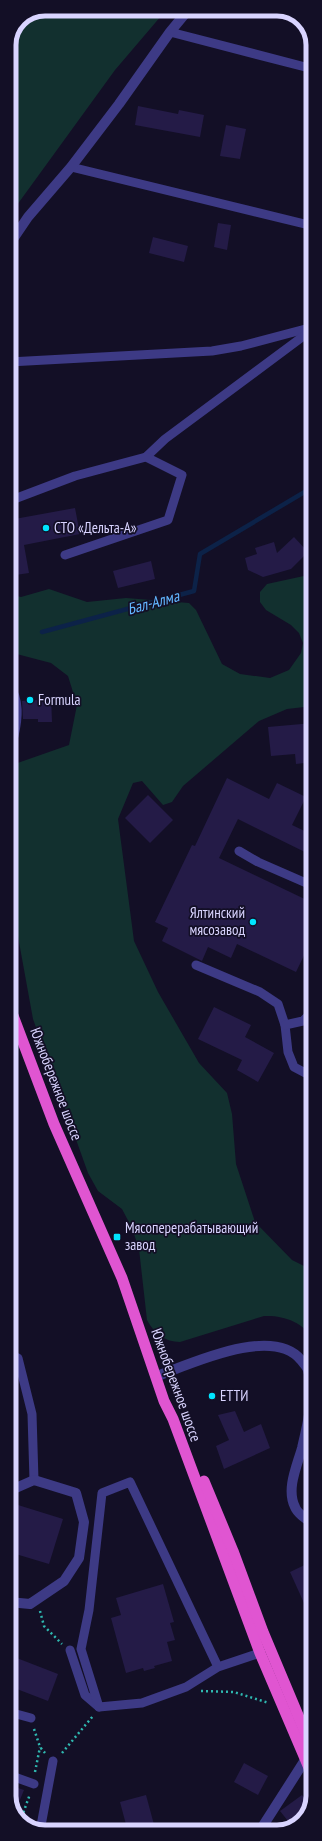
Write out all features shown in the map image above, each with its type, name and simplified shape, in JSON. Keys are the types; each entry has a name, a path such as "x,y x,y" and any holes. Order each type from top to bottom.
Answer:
{"highway":[{"name":"Южнобережное шоссе","path":"16,1015 55,1119 122,1270 160,1375 173,1419 260,1654 305,1760"},
{"name":"Южнобережное шоссе","path":"16,1024 54,1124 108,1244 168,1402 227,1536 250,1600 306,1731"}],"street":[{"path":"16,235 28,217 71,166 119,104 170,32 183,16"},
{"path":"160,1375 226,1352 251,1346 276,1346 295,1353 306,1366"},
{"path":"306,1428 291,1491 295,1508 306,1517"},
{"path":"16,1488 34,1480 76,1492 84,1522 79,1558 64,1582 30,1604 16,1603"},
{"path":"263,1825 305,1760"}],"lane":[{"path":"170,32 306,67"},
{"path":"71,166 306,224"},
{"path":"16,362 212,351 242,346 306,330"},
{"path":"16,499 76,476 146,457 165,439 306,333"},
{"path":"64,554 168,520 182,476 146,457"},
{"path":"16,699 18,719 16,728"},
{"path":"239,852 306,883"},
{"path":"196,965 260,992 278,1004 285,1025 288,1052 294,1067 306,1073"},
{"path":"285,1025 303,1020 306,1017"},
{"path":"16,1357 18,1358 32,1414 34,1480"},
{"path":"99,1707 81,1649 89,1610 102,1493 130,1482 218,1667"},
{"path":"70,1650 86,1696 99,1707 142,1703 186,1687 218,1667 260,1654"},
{"path":"16,1714 30,1718"},
{"path":"41,1825 53,1761"},
{"path":"16,1778 34,1784"}],"path":[{"path":"30,1604 42,1612 44,1626 56,1639 70,1650"},
{"path":"198,1691 234,1692 282,1707"},
{"path":"30,1718 40,1747 53,1761 68,1748 99,1707"},
{"path":"36,1759 40,1747"}],"green space":[{"path":"45,16 161,16 115,70 16,206 16,45 18,36 24,24 34,18"},
{"path":"306,576 306,707 287,709 259,721 183,786 172,802 163,805 142,781 133,783 118,819 134,941 158,992 199,1063 227,1093 232,1114 236,1164 255,1222 292,1260 306,1267 306,1331 299,1324 285,1318 264,1316 180,1342 175,1342 160,1336 147,1320 139,1249 132,1228 122,1209 98,1191 88,1173 33,1019 16,926 16,764 69,745 77,705 68,676 51,663 16,654 16,596 21,597 49,589 87,602 126,598 189,603 196,610 222,664 240,674 270,678 289,670 301,653 303,643 299,633 291,625 266,610 260,602 260,592 267,584"}],"building":[{"path":"138,106 178,114 179,110 204,115 200,137 135,125"},
{"path":"226,125 246,129 240,159 220,156"},
{"path":"218,223 231,225 227,250 214,247"},
{"path":"153,237 188,246 184,262 149,253"},
{"path":"75,508 80,534 24,545 29,573 16,575 16,519"},
{"path":"294,537 306,550 306,554 291,569 263,577 248,570 245,558 257,554 255,548 274,542 277,553"},
{"path":"151,561 155,579 118,588 113,571"},
{"path":"38,696 51,696 52,722 38,722 38,719 23,719 22,701 38,700"},
{"path":"306,724 306,763 296,764 295,754 271,756 268,727"},
{"path":"227,778 269,799 277,783 306,797 292,825 306,832 306,853 238,819 219,858 306,900 306,951 296,972 237,944 231,958 208,947 202,961 162,941 168,928 155,922 192,845 195,846"},
{"path":"148,795 173,820 150,843 125,818"},
{"path":"214,1007 251,1025 245,1037 274,1053 258,1082 237,1070 242,1060 198,1039"},
{"path":"235,1411 244,1432 261,1424 270,1448 224,1469 216,1446 229,1440 218,1415"},
{"path":"18,1505 63,1519 49,1564 16,1554 16,1511"},
{"path":"306,1564 306,1607 290,1572"},
{"path":"163,1584 174,1622 170,1623 175,1640 167,1642 172,1661 154,1666 155,1668 144,1671 143,1668 126,1673 111,1618 121,1615 116,1598"},
{"path":"16,1658 58,1674 48,1701 16,1689"},
{"path":"244,1763 268,1776 258,1795 234,1782"},
{"path":"16,1787 24,1790 18,1806"},
{"path":"146,1795 154,1825 126,1825 120,1802"},
{"path":"302,1795 305,1799 301,1812 292,1821 289,1822 280,1811"}],"waterway":[{"name":"Бал-Алма","path":"42,632 194,591 200,554 306,491"}],"place":[{"name":"СТО «Дельта-А»","path":"46,528"},
{"name":"Formula","path":"30,700"},
{"name":"Ялтинский мясозавод","path":"253,922"},
{"name":"Мясоперерабатывающий завод","path":"117,1237"},
{"name":"ЕТТИ","path":"212,1396"}]}
